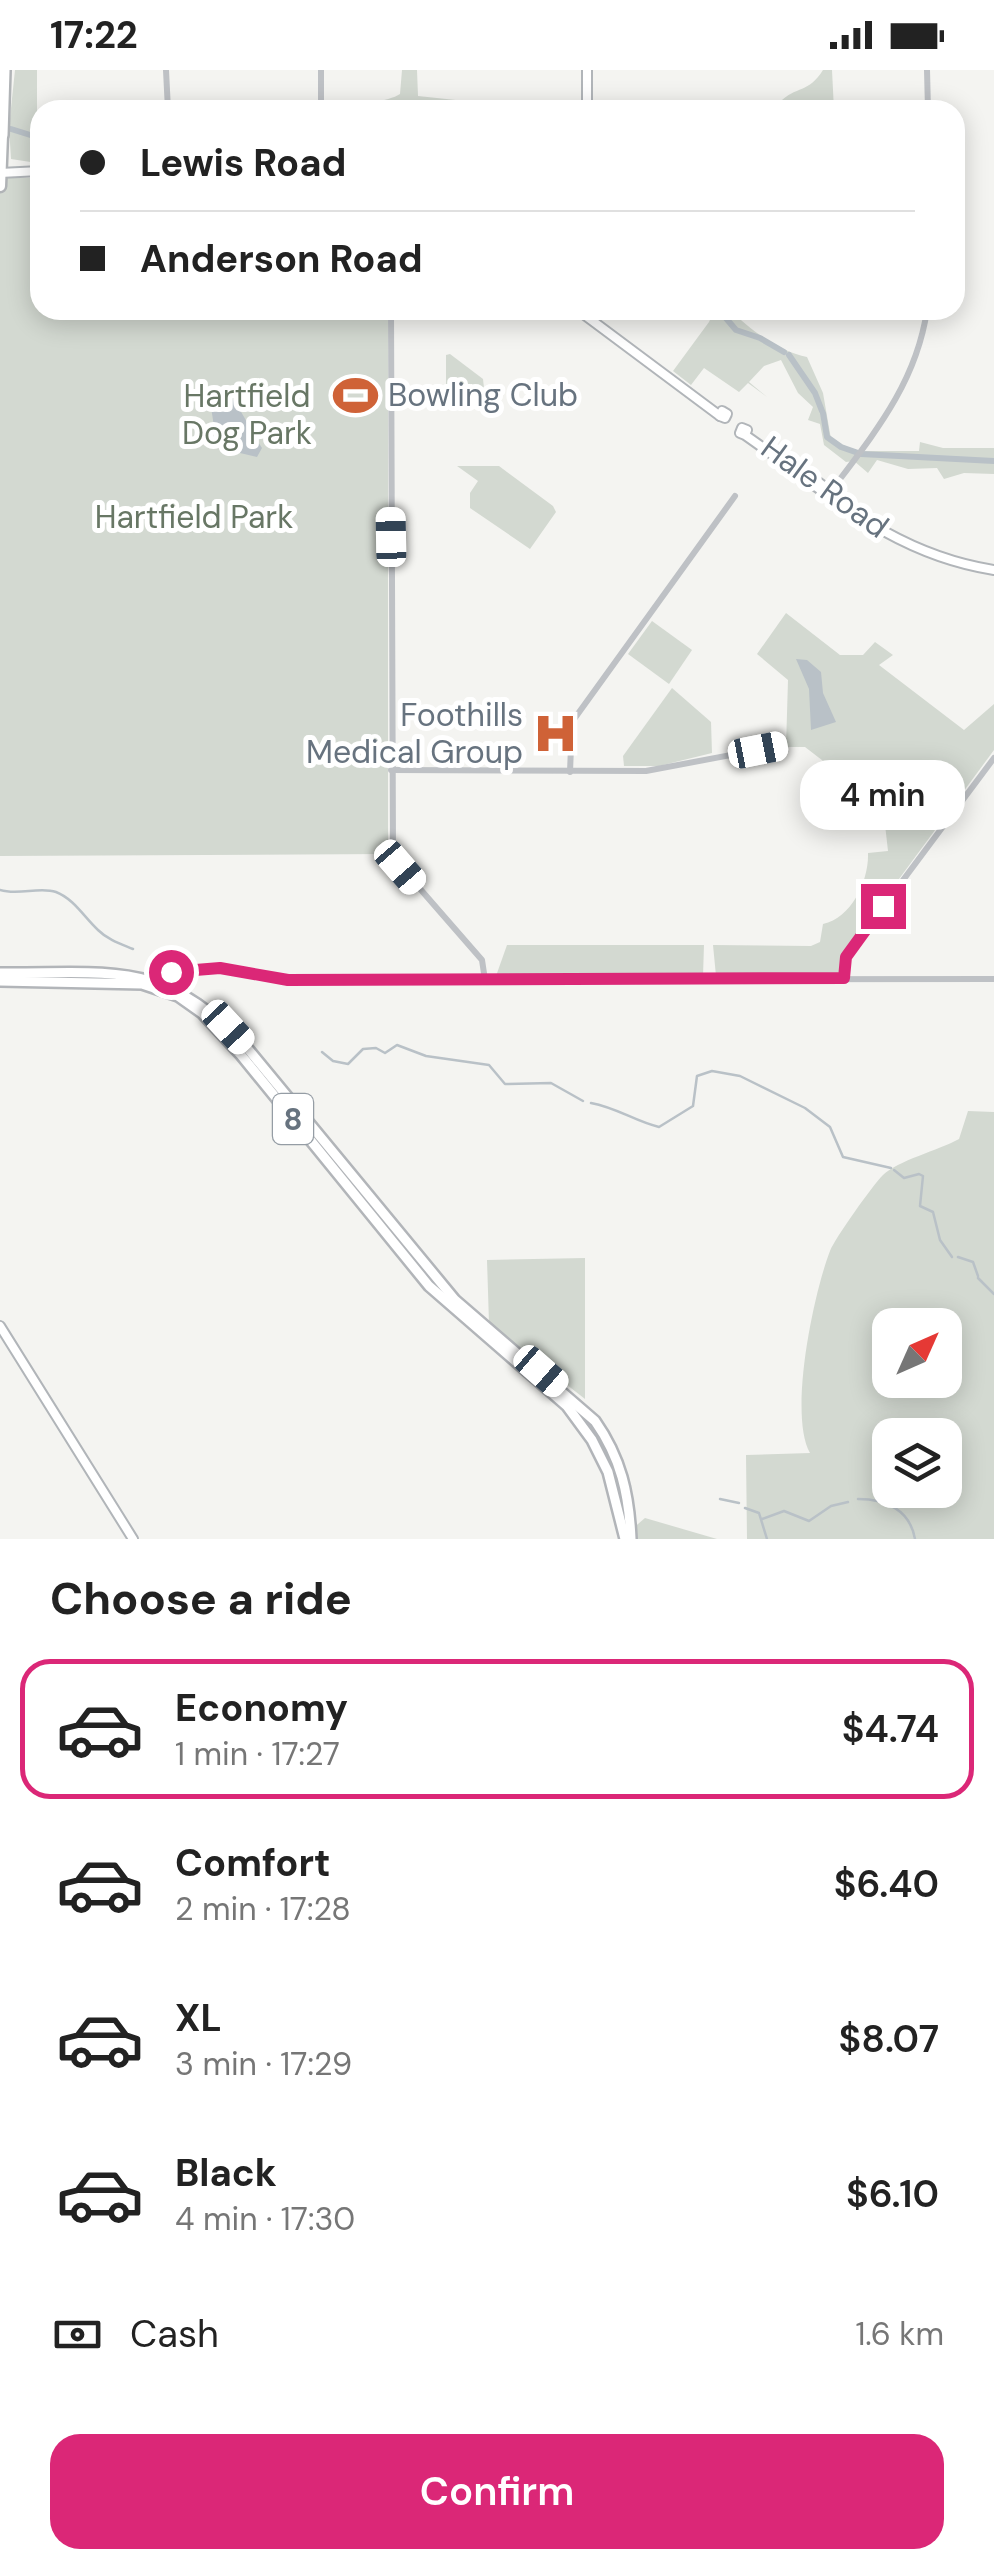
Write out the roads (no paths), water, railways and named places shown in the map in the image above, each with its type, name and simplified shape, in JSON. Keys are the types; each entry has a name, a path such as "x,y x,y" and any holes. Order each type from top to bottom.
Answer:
{"highway":[{"path":"0,186 4,70"}],"main road":[{"path":"586,100 587,70"},
{"path":"3,171 30,171"},
{"name":"Hale Road","path":"596,320 743,431 904,544 956,564 994,570"},
{"name":"8","path":"0,972 97,972 144,981 198,1002 228,1027 320,1146 455,1300 595,1421 625,1478 628,1539"},
{"name":"8","path":"0,980 144,981 172,976 177,993"},
{"path":"0,1326 133,1539"}],"street":[{"path":"166,70 168,100"},
{"path":"321,70 321,100"},
{"path":"927,70 927,100"},
{"path":"391,320 393,850 397,862 482,960 485,980"},
{"path":"828,492 908,380 923,320"},
{"path":"828,492 898,394 924,320"},
{"path":"570,770 572,722 723,513"},
{"path":"392,772 646,771 784,745"},
{"path":"844,978 848,954 994,758"},
{"path":"172,976 220,968 288,980 994,979"}],"waterway":[{"path":"11,129 30,135"},
{"path":"728,320 736,330 784,352"},
{"path":"789,355 815,393 822,411"},
{"path":"823,413 827,437 861,454 994,461"},
{"path":"0,890 56,892 74,904 102,933 133,949"},
{"path":"322,1052 333,1061 348,1064 363,1049 376,1048 385,1053 397,1045 426,1056 489,1065 505,1084 551,1083 583,1101"},
{"path":"591,1103 659,1127 693,1106 697,1076 712,1071 740,1076 805,1108 830,1127 843,1157 891,1168"},
{"path":"894,1170 904,1178 923,1176 920,1206 933,1212 940,1240 952,1257"},
{"path":"958,1257 973,1262 978,1276"},
{"path":"978,1278 994,1294"},
{"path":"720,1499 739,1503"},
{"path":"858,1499 895,1508 908,1521 915,1539"},
{"path":"762,1519 784,1511 809,1521 831,1506 848,1502"},
{"path":"745,1508 759,1513 767,1539"}],"place":[{"name":"Bowling Club","path":"355,395"},
{"name":"Foothills Medical Group","path":"556,733"}],"park label":[{"name":"Hartfield Dog Park","path":"247,414"},
{"name":"Hartfield Park","path":"194,517"}]}
